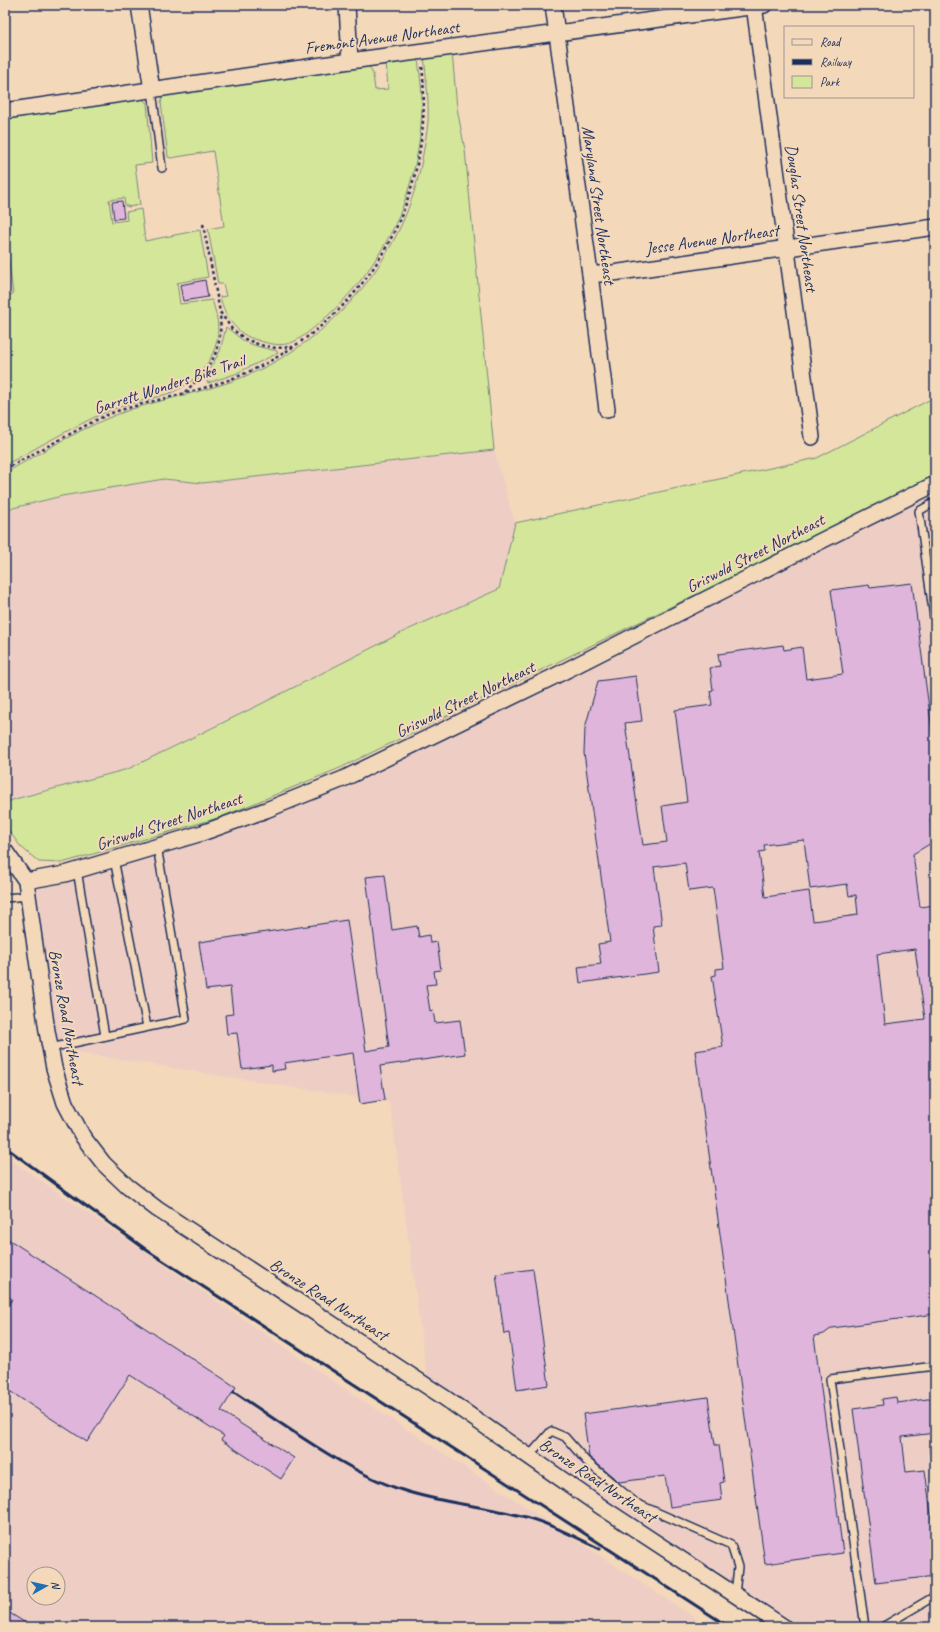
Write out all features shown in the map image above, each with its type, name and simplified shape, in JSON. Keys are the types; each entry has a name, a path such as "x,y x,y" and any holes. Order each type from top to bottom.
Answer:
{"street":[{"path":"140,5 152,90"},
{"path":"347,5 350,61"},
{"name":"Maryland Street Northeast","path":"553,5 607,410"},
{"name":"Fremont Avenue Northeast","path":"5,111 420,51 757,5"},
{"name":"Douglas Street Northeast","path":"757,5 812,437"},
{"name":"Jesse Avenue Northeast","path":"590,274 606,274 935,227"},
{"name":"Griswold Street Northeast","path":"27,889 77,870 202,833 343,779 553,677 935,484"},
{"path":"5,851 27,889"},
{"name":"Bronze Road Northeast","path":"27,889 50,1048 60,1091 72,1118 83,1137 104,1164 127,1186 157,1208 442,1396 603,1508 784,1627"}],"lane":[{"path":"152,90 162,168"},
{"path":"935,502 919,511 935,625"},
{"path":"50,1048 186,1019 157,846"},
{"path":"114,859 147,1027"},
{"path":"77,870 105,1036"},
{"path":"5,898 27,889"},
{"path":"865,1627 830,1379 935,1366"},
{"path":"529,1456 551,1432 565,1437 586,1461 636,1503 731,1545 738,1567 735,1595"},
{"path":"882,1627 935,1596"}],"path":[{"name":"Garrett Wonders Bike Trail","path":"5,469 96,420 135,406 231,379 262,365 294,347 331,318 359,288 377,263 391,239 406,204 419,158 424,120 424,85 420,51"},
{"path":"186,392 204,373 217,351 221,333 220,312 203,224"},
{"path":"220,312 232,329 246,339 260,345 276,348 294,347"}],"shaded area":[{"path":"494,450 515,523 499,589 405,631 128,769 5,803 5,510 62,496 164,479 202,483"},
{"path":"935,484 935,1627 784,1627 428,1386 390,1103 50,1048 26,881 266,810"},
{"path":"5,1156 344,1388 709,1627 5,1627"}],"green space":[{"path":"452,52 457,108 465,150 494,450 202,483 164,479 62,496 5,510 5,473 67,438 115,415 149,404 217,386 251,374 296,349 322,329 346,306 368,281 386,253 402,224 414,193 422,160 428,121 428,96 424,55"},
{"path":"418,56 422,101 420,136 416,160 411,183 401,212 384,247 362,279 349,294 322,321 301,338 289,344 275,344 250,338 243,334 233,324 222,304 220,297 226,296 223,284 218,284 208,229 224,226 213,151 171,158 168,157 161,102 164,94 368,64 373,74 375,90 388,89 386,61"},
{"path":"141,98 147,103 152,163 135,165 140,205 125,206 124,198 109,200 112,222 127,220 126,212 141,209 145,241 200,230 208,277 177,283 180,304 212,300 218,325 215,349 206,366 199,374 175,391 108,411 69,430 5,465 5,296 13,294 5,230 5,118"},
{"path":"226,327 245,342 277,351 278,353 235,374 208,383 205,378 220,351"},
{"path":"935,397 935,478 340,768 221,817 62,863 39,862 21,847 5,826 5,803 128,769 405,631 499,589 515,523 817,458"}],"building":[{"path":"122,201 124,218 114,219 112,202"},
{"path":"205,280 208,297 183,301 180,285"},
{"path":"912,583 935,752 935,818 930,819 933,842 913,854 920,907 935,905 935,1314 832,1328 824,1334 814,1336 843,1553 765,1564 695,1051 723,1047 712,976 716,975 716,969 724,968 713,888 689,891 685,863 654,867 662,925 653,926 659,972 580,983 578,967 601,964 598,944 610,942 584,753 585,728 598,681 636,676 642,721 625,723 643,845 667,842 662,806 687,802 675,710 712,705 710,691 713,690 710,668 720,666 718,654 783,645 784,650 802,647 806,679 843,674 831,590 869,585 870,588","holes":["804,840 810,889 847,884 849,896 856,895 858,915 813,921 809,891 765,897 759,852 765,851 764,845","915,949 925,1019 885,1024 877,954"]},
{"path":"385,875 392,930 417,926 419,937 429,935 430,943 437,942 441,970 434,971 436,984 426,985 430,1011 433,1010 435,1023 460,1020 465,1054 380,1066 385,1100 360,1104 353,1053 284,1063 285,1069 272,1071 272,1065 242,1069 237,1033 227,1034 225,1015 233,1014 230,987 206,990 199,942 347,920 366,1051 389,1047 366,877"},
{"path":"5,1237 236,1387 221,1411 294,1458 281,1479 221,1440 224,1436 130,1375 87,1442 5,1388 5,1310 12,1299 5,1294"},
{"path":"533,1269 549,1385 517,1390 509,1333 504,1334 496,1274"},
{"path":"708,1397 715,1445 719,1445 724,1482 720,1483 722,1500 670,1507 665,1476 619,1482 589,1457 583,1414"},
{"path":"896,1397 897,1403 935,1398 935,1433 902,1437 906,1472 925,1470 935,1543 935,1576 876,1583 853,1409 883,1405 882,1399"},
{"path":"5,1610 32,1627 5,1627"}],"railway":[{"path":"5,1147 148,1251 729,1627"},
{"path":"234,1392 336,1459 378,1481 427,1497 499,1511 535,1520 557,1528 600,1549"}]}
